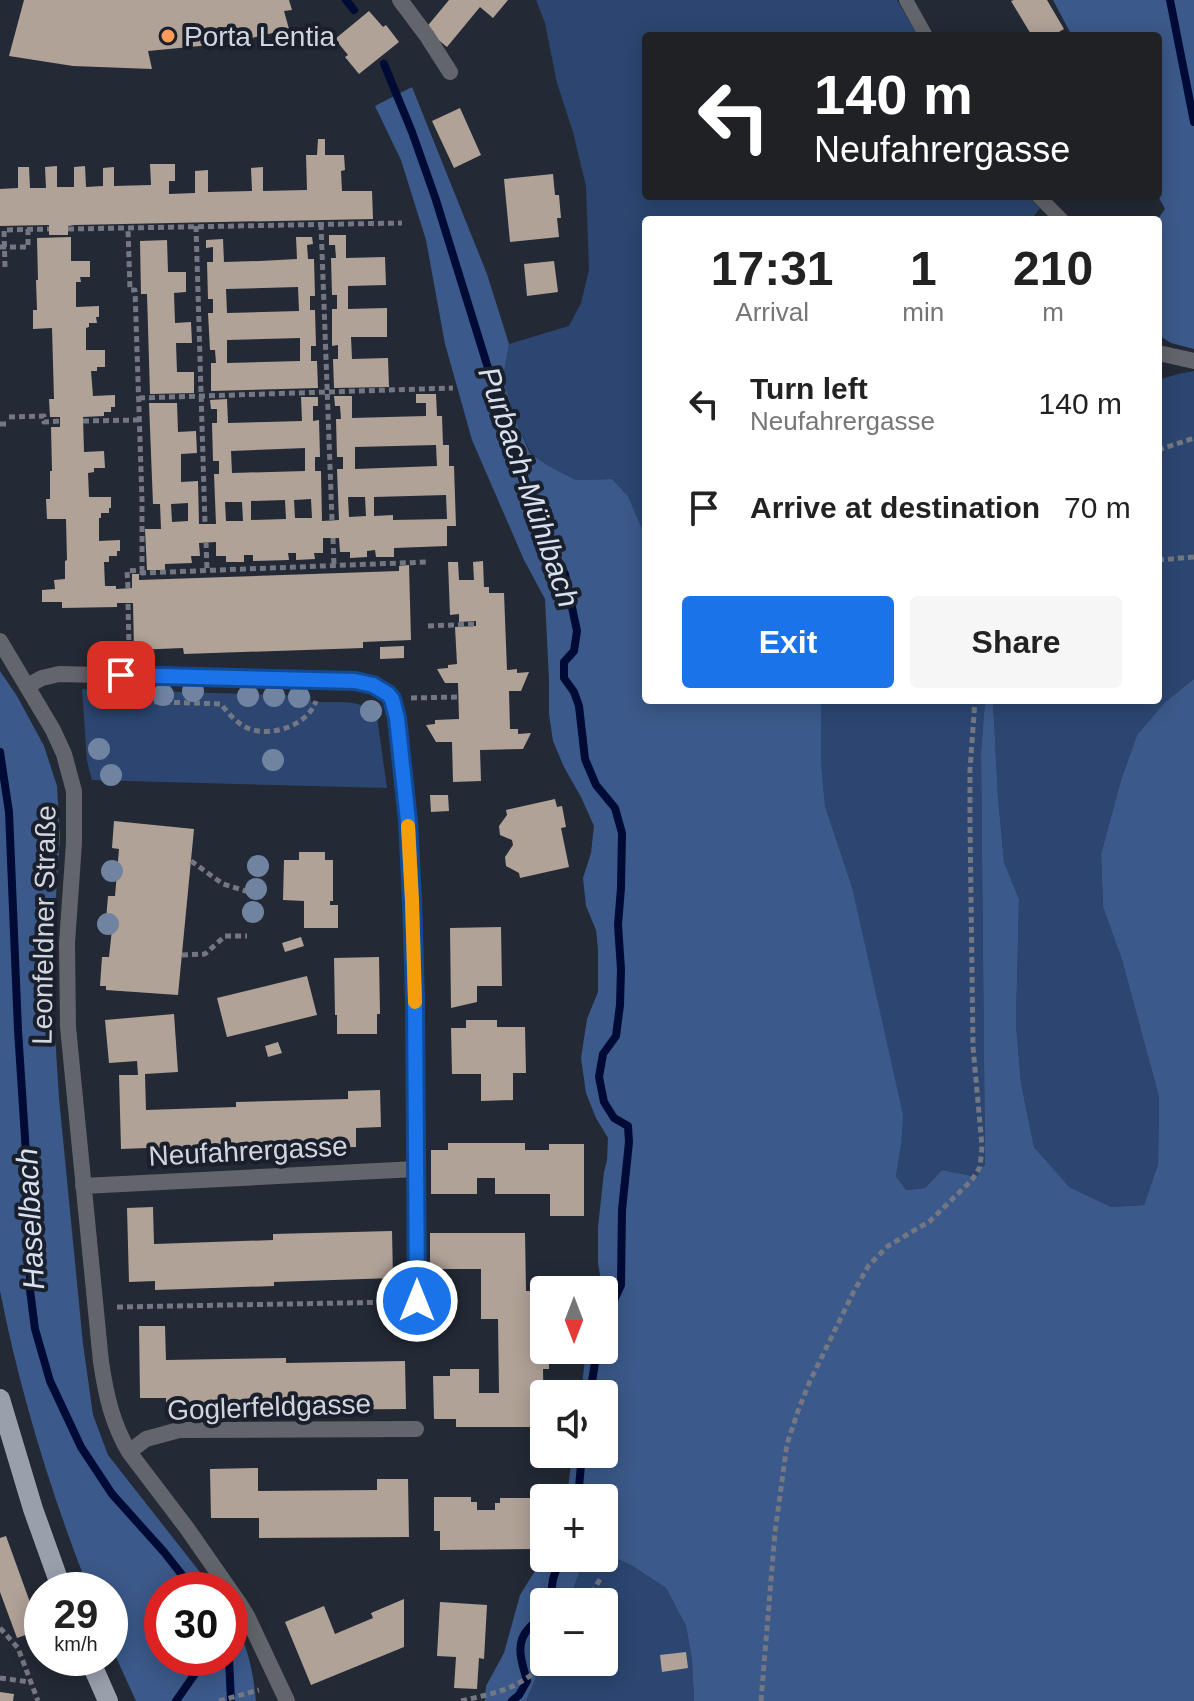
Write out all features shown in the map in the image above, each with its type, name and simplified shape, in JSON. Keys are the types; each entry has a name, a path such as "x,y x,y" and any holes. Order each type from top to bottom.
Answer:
{"main road":[{"path":"0,1399 56,1572"},
{"path":"97,1676 108,1701"}],"street":[{"path":"400,0 450,72"},
{"path":"1162,356 1194,361"},
{"name":"Leonfeldner Straße","path":"0,641 53,730 64,754 74,791 66,984 70,1057 101,1362 110,1413 129,1452 186,1527 247,1616 287,1701"},
{"path":"27,686 59,674 355,681 373,685 392,699 397,718 408,821 412,892 417,1301"},
{"name":"Neufahrergasse","path":"83,1186 416,1169"},
{"name":"Goglerfeldgasse","path":"129,1452 146,1439 179,1430 416,1429"}],"lane":[{"path":"906,0 924,32"},
{"path":"1042,200 1058,216"}],"path":[{"path":"68,229 402,223"},
{"path":"321,224 332,520"},
{"path":"196,226 205,524"},
{"path":"128,228 130,290 135,290 142,573 426,562"},
{"path":"2,247 28,247 28,229"},
{"path":"5,267 2,247 4,230 49,229"},
{"path":"139,398 453,388"},
{"path":"0,424 44,416 44,422 60,421"},
{"path":"83,421 140,420"},
{"path":"1162,449 1194,438"},
{"path":"333,538 334,565"},
{"path":"206,542 207,570"},
{"path":"1162,560 1194,557"},
{"path":"128,588 127,571 142,570"},
{"path":"115,657 115,647 129,647 128,603"},
{"path":"428,626 476,624"},
{"path":"409,698 458,697"},
{"path":"95,700 221,704 250,729 265,731 299,723 308,716 316,698"},
{"path":"761,1701 775,1532 787,1444 810,1381 869,1265 888,1246 930,1221 965,1187 980,1167 982,1146 973,1047 970,822 975,704"},
{"path":"191,861 223,884 255,894"},
{"path":"182,955 205,954 225,936 247,936"},
{"path":"112,1307 417,1301"},
{"path":"595,1588 600,1579"},
{"path":"0,1628 18,1648 38,1701"},
{"path":"461,1701 509,1690 531,1676"},
{"path":"0,1678 30,1682"},
{"path":"219,1701 242,1695"}],"shaded area":[{"path":"536,0 897,0 916,32 642,32 642,200 1031,200 1040,208 1034,216 642,216 642,529 628,496 612,479 576,480 531,453 517,424 503,378 509,344 569,326 581,303 589,270 586,186 557,83 545,23"},
{"path":"1053,0 1194,0 1194,349 1162,337 1160,216 1165,209 1160,200 1162,32 1070,32"},
{"path":"412,87 487,274 509,344 503,378 517,424 530,453 576,480 612,479 628,496 642,529 642,704 821,704 825,806 852,887 903,1115 896,1176 906,1190 925,1188 942,1170 977,1177 985,1164 981,753 985,704 993,704 1004,862 1019,899 1016,1024 1021,1083 1034,1147 1069,1187 1111,1207 1144,1205 1158,1164 1159,1097 1122,960 1103,907 1101,854 1137,735 1164,703 1194,679 1194,1701 694,1701 686,1626 666,1588 618,1559 618,1484 569,1484 570,1468 618,1468 618,1380 583,1380 584,1364 618,1364 618,1276 600,1276 598,1263 598,1227 608,1138 586,1093 581,1058 587,1019 598,992 596,930 586,906 583,878 591,853 594,826 553,741 549,714 545,599 524,560 472,440 445,344 426,240 401,160 375,106"},
{"path":"1194,371 1194,679 1164,703 1137,735 1101,854 1103,907 1122,960 1159,1097 1158,1164 1144,1205 1111,1207 1068,1187 1034,1147 1021,1083 1016,1024 1019,899 1004,862 993,704 1162,704 1162,379"},
{"path":"0,671 44,746 57,786 60,837 53,939 53,1003 59,1098 93,1415 108,1455 200,1572 144,1572 144,1676 248,1676 248,1656 256,1701 136,1701 125,1676 128,1676 128,1572 82,1572 49,1480 27,1405 0,1291"},
{"path":"82,689 311,696 311,702 347,702 365,706 377,717 387,788 92,780 87,761"},
{"path":"821,704 985,704 981,753 985,1164 977,1177 942,1170 925,1188 906,1190 896,1176 901,1146 852,887 825,806"},
{"path":"618,1559 666,1588 686,1626 694,1701 526,1701 535,1676 618,1676 618,1588 573,1588 580,1572 618,1572"},
{"path":"534,1572 579,1572 573,1588 530,1588 530,1676 535,1676 535,1680 526,1701 485,1701 486,1686 504,1653 520,1595"}],"building":[{"name":"Porta Lentia","path":"24,0 289,0 292,10 284,11 289,29 231,43 148,51 152,69 73,66 9,56"},
{"path":"449,0 508,0 493,18 480,7 447,47 425,29"},
{"path":"1047,0 1064,29 1059,32 1030,32 1011,1"},
{"path":"369,11 383,27 386,25 399,42 359,74 335,39"},
{"path":"460,108 481,155 454,168 432,121"},
{"path":"318,139 325,139 325,155 344,155 342,191 372,191 373,219 75,225 68,226 68,235 49,235 49,225 0,226 0,189 18,188 18,167 29,167 30,188 46,188 45,167 57,166 57,187 74,187 74,167 85,166 86,187 103,186 103,168 114,167 114,186 151,185 150,164 175,164 175,181 169,181 169,194 195,193 195,171 208,170 208,192 252,191 251,168 263,167 263,191 307,190 306,155 317,155"},
{"path":"553,174 555,195 559,195 559,237 510,242 504,179"},
{"path":"329,235 346,235 346,258 385,257 386,285 348,286 348,309 387,308 387,337 351,337 352,359 388,358 389,387 334,388 333,359 338,359 338,345 332,346 332,309 337,309 337,295 332,295 331,258 336,258 335,245 329,245"},
{"path":"71,237 71,261 90,261 90,277 80,277 81,282 76,282 76,307 99,306 97,323 89,323 86,328 86,350 105,350 105,367 91,371 93,396 115,395 115,407 111,407 111,412 104,412 104,416 83,417 84,452 104,451 105,468 94,468 94,472 88,473 89,497 111,497 109,513 101,513 99,518 99,541 120,540 117,556 109,556 109,562 104,562 105,586 132,588 132,574 139,574 139,580 399,571 399,566 409,565 411,640 363,642 363,648 184,654 183,648 134,650 133,603 117,603 117,607 62,608 62,602 42,602 42,590 55,589 54,580 65,579 67,560 66,519 47,519 46,499 50,499 52,471 51,427 60,427 60,417 50,417 49,399 54,399 52,328 33,329 33,310 37,310 37,238"},
{"path":"296,237 312,237 313,244 307,245 308,259 314,259 315,296 310,296 310,310 315,310 316,346 311,346 311,361 317,361 318,388 211,391 211,363 216,363 215,350 210,350 208,313 213,313 213,299 208,299 207,262 213,262 213,247 206,248 206,240 223,239 224,262 297,259","holes":["298,287 299,311 227,313 226,289","300,338 300,361 227,363 227,340"]},
{"path":"167,240 168,272 186,272 186,292 174,293 175,323 191,322 192,343 176,343 177,372 194,372 194,393 150,394 147,294 141,294 140,241"},
{"path":"554,261 558,292 527,296 524,264"},
{"path":"416,394 436,394 437,416 442,416 443,445 449,445 449,466 454,466 456,526 447,526 447,546 394,548 394,557 376,557 375,550 367,551 367,557 350,558 350,552 340,552 339,538 323,538 323,553 314,553 315,559 296,560 296,553 288,553 289,560 253,561 253,555 244,555 244,562 226,562 226,556 216,556 216,542 199,543 200,556 191,556 192,563 165,564 165,570 147,570 145,529 161,529 160,504 153,504 149,403 177,403 178,432 196,431 197,453 181,454 181,482 198,481 199,524 216,524 214,474 219,474 219,461 213,461 212,423 217,423 217,409 211,409 210,400 227,399 228,423 302,421 301,397 318,397 318,406 313,406 313,421 319,420 320,457 315,457 315,471 321,471 322,521 339,520 337,469 343,469 343,457 337,457 336,419 341,419 340,406 335,406 334,396 352,396 352,418 426,416 426,403 416,403","holes":["436,445 437,466 355,469 355,447","305,448 305,471 232,473 231,451","446,495 447,519 393,520 393,515 374,516 374,497","348,497 365,497 366,516 349,517","311,499 312,518 295,518 294,500","285,500 286,519 251,520 251,501","225,502 242,502 243,521 226,521","188,503 188,521 172,522 171,504"]},
{"path":"483,561 484,587 489,587 489,593 504,593 507,670 529,672 521,691 509,691 510,729 518,729 518,734 531,733 523,749 480,750 481,781 453,782 452,742 436,742 426,725 435,724 435,720 459,719 458,683 445,683 437,669 457,664 455,627 476,626 476,621 459,622 459,614 450,615 448,562 458,562 459,580 474,580 473,562"},
{"path":"404,646 404,658 380,659 380,647"},
{"path":"430,795 448,795 449,811 431,812"},
{"path":"555,799 557,807 562,806 566,827 561,828 569,867 520,878 519,873 506,866 505,857 513,845 512,840 500,835 499,826 507,815 506,810"},
{"path":"114,821 194,829 178,995 106,990 106,986 100,986 102,957 109,957 113,920 106,920 108,896 115,896 119,849 112,848"},
{"path":"299,852 325,852 325,860 333,860 333,901 330,905 338,905 338,928 304,928 304,901 283,900 284,860 299,860"},
{"path":"501,927 502,986 477,986 477,1002 451,1008 450,928"},
{"path":"301,937 304,946 285,952 282,943"},
{"path":"379,957 380,1014 377,1014 377,1034 337,1034 334,958"},
{"path":"307,976 317,1015 227,1037 217,998"},
{"path":"174,1014 178,1072 145,1074 146,1110 236,1107 236,1102 348,1099 348,1091 380,1090 381,1127 356,1128 356,1147 238,1150 238,1155 147,1157 147,1148 121,1149 119,1075 138,1075 137,1061 109,1063 105,1020"},
{"path":"466,1020 497,1020 497,1027 525,1027 526,1073 513,1073 513,1100 481,1101 481,1074 452,1074 451,1028 466,1028"},
{"path":"278,1042 282,1053 268,1057 265,1046"},
{"path":"448,1143 525,1143 525,1150 549,1150 549,1144 584,1144 584,1216 550,1216 550,1194 495,1194 495,1178 477,1178 477,1194 431,1194 431,1150 448,1150"},
{"path":"153,1207 154,1244 273,1240 273,1234 392,1231 393,1278 155,1290 155,1281 129,1282 127,1208"},
{"path":"430,1233 525,1233 526,1291 530,1291 530,1364 549,1364 549,1369 543,1369 543,1380 530,1380 530,1427 456,1427 456,1419 434,1419 433,1376 450,1376 450,1369 479,1369 479,1393 499,1393 498,1319 481,1319 481,1269 430,1269"},
{"path":"139,1326 165,1326 166,1360 286,1358 286,1363 405,1361 406,1409 287,1410 286,1405 166,1407 166,1398 140,1398"},
{"path":"258,1468 258,1491 377,1490 377,1479 408,1479 409,1537 259,1538 259,1518 211,1518 210,1469"},
{"path":"434,1497 471,1497 471,1502 477,1502 477,1510 495,1510 495,1503 500,1503 500,1498 530,1498 530,1549 440,1550 440,1531 434,1531"},
{"path":"6,1536 24,1586 24,1636 17,1638 0,1592 0,1538"},
{"path":"404,1599 404,1647 311,1685 285,1622 324,1606 335,1634 373,1618 371,1613"},
{"path":"440,1602 487,1605 484,1659 479,1658 477,1689 454,1688 456,1657 437,1656"},
{"path":"686,1652 688,1668 662,1672 660,1655"},
{"path":"0,1692 14,1694 13,1701 0,1701"}],"waterway":[{"name":"Purbach-Mühlbach","path":"346,0 354,10"},
{"path":"1170,0 1194,122"},
{"name":"Purbach-Mühlbach","path":"384,64 435,197 533,513 565,574 577,631 574,651 564,662 564,678 579,706 585,759 596,785 615,808 622,833 618,925 620,1005 616,1036 603,1054 599,1077 604,1102 614,1118 628,1126 621,1285 618,1292"},
{"name":"Haselbach","path":"0,752 9,812 30,1215 30,1290 35,1329 50,1381 81,1447 112,1494 180,1572"},
{"name":"Purbach-Mühlbach","path":"592,1380 595,1364"},
{"name":"Purbach-Mühlbach","path":"579,1484 581,1468"},
{"name":"Purbach-Mühlbach","path":"552,1588 555,1572"},
{"name":"Purbach-Mühlbach","path":"512,1701 527,1681 520,1647 530,1627"},
{"path":"176,1701 193,1676"},
{"name":"Haselbach","path":"230,1676 231,1701"}],"slow traffic":[{"path":"408,826 415,1002"}],"place":[{"name":"Porta Lentia","path":"168,36"}],"route":[{"path":"121,675 355,681 373,685 392,699 397,718 408,821 412,892 417,1301"}]}
